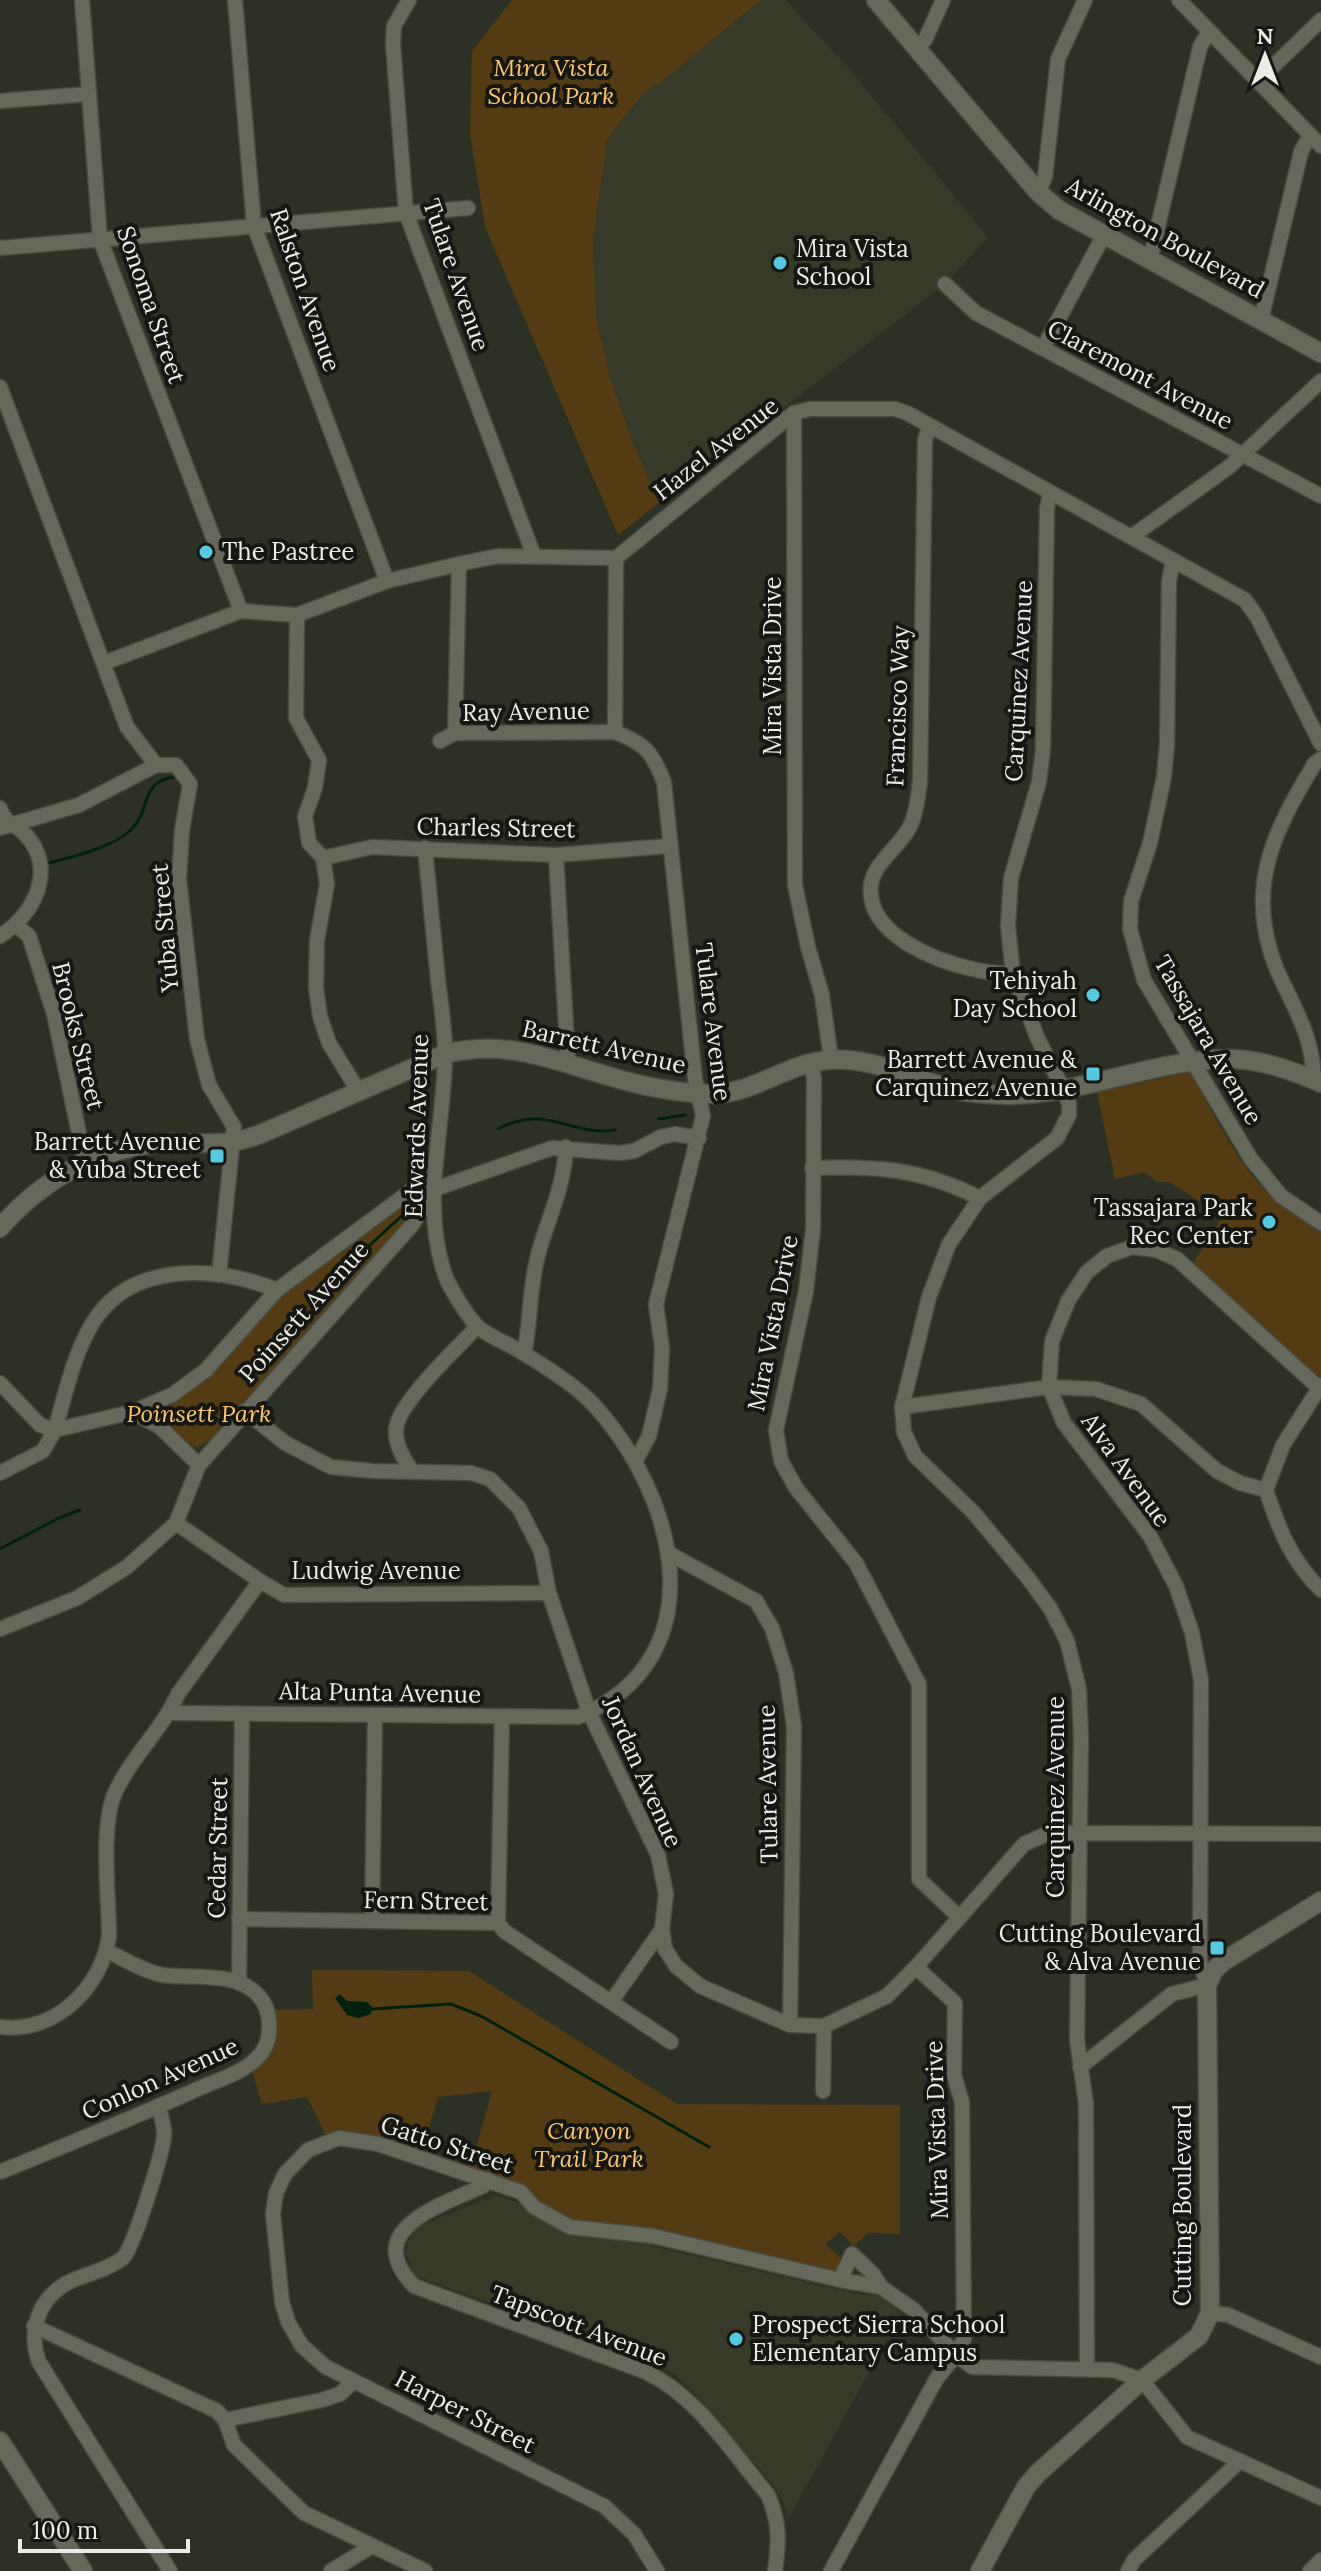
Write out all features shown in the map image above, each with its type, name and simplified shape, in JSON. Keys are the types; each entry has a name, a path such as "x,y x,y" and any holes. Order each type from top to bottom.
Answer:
{"street":[{"name":"Sonoma Street","path":"82,0 100,239 241,611"},
{"name":"Ralston Avenue","path":"235,0 254,226 387,581"},
{"name":"Tulare Avenue","path":"409,0 394,26 393,44 406,213 534,556"},
{"name":"Arlington Boulevard","path":"876,0 1038,192 1059,210 1321,353"},
{"path":"917,49 925,40 943,0"},
{"path":"1038,192 1045,177 1058,59 1085,0"},
{"path":"1179,0 1316,140 1301,152 1261,320"},
{"path":"1258,81 1321,20"},
{"path":"1150,260 1200,47 1209,31"},
{"path":"0,101 89,94"},
{"path":"0,248 468,208"},
{"path":"1043,348 1104,235"},
{"name":"Claremont Avenue","path":"945,284 976,313 1321,496"},
{"path":"1131,537 1242,455 1321,381"},
{"name":"Yuba Street","path":"0,387 127,727 156,765 176,765 190,784 182,830 179,879 197,1039 209,1085 234,1127 219,1275"},
{"name":"Hazel Avenue","path":"616,558 794,413 810,409 895,409 1245,600 1257,617 1321,744"},
{"name":"Mira Vista Drive","path":"794,413 795,885 822,995 831,1059"},
{"name":"Francisco Way","path":"929,427 925,440 920,782 911,824 880,864 871,884 873,902 877,916 904,943 977,971 1013,974"},
{"name":"Carquinez Avenue","path":"1050,494 1047,508 1043,749 1036,793 1011,878 1008,926 1013,974 1037,1037 1069,1104 1069,1115 1057,1138 980,1198 949,1244 929,1297 902,1407 904,1432 915,1456 973,1512 1050,1608 1067,1641 1079,1689 1077,2040 1086,2104 1087,2369"},
{"path":"104,663 241,611 297,615 387,581 498,556 616,558 615,732"},
{"name":"Tassajara Avenue","path":"1173,561 1169,581 1164,777 1150,843 1131,901 1130,929 1144,980 1259,1169 1281,1196 1321,1223"},
{"path":"455,733 459,564"},
{"path":"297,615 296,718 319,760 315,788 305,816 309,843 323,858 327,884 317,940 316,988 320,1016 329,1043 359,1092"},
{"name":"Tulare Avenue","path":"615,732 639,741 654,758 664,782 694,1076 703,1116 656,1304 662,1348 660,1389 649,1436 636,1460"},
{"name":"Ray Avenue","path":"440,741 455,733 615,732"},
{"path":"1318,1081 1304,1024 1278,970 1262,920 1265,871 1273,841 1286,811 1315,763 1321,759"},
{"path":"6,827 79,805 156,765"},
{"path":"0,808 6,827"},
{"path":"0,936 17,926 37,896 43,873 38,854 24,833 6,827"},
{"name":"Charles Street","path":"323,858 372,847 556,855 669,846"},
{"name":"Edwards Avenue","path":"425,848 445,1054 435,1189 435,1235 446,1277 477,1327 524,1354 591,1402 636,1460 655,1506 668,1553 670,1610 661,1640 643,1671 626,1687 589,1712"},
{"path":"556,855 568,1062"},
{"name":"Brooks Street","path":"17,926 29,936 54,1014 85,1162"},
{"name":"Barrett Avenue","path":"0,1228 34,1194 85,1162 112,1152 164,1143 232,1144 445,1054 462,1050 505,1049 568,1062 636,1084 699,1093 738,1089 795,1066 831,1059 865,1062 954,1090 1007,1095 1063,1089 1192,1061 1236,1059 1277,1066 1318,1081"},
{"name":"Mira Vista Drive","path":"811,1063 814,1079 813,1229 806,1291 776,1430 781,1461 796,1488 856,1563 919,1684 919,1879 959,1917"},
{"path":"0,1383 40,1425 55,1430 132,1412 172,1395 206,1370 277,1290 416,1187 435,1189 541,1151 566,1147 619,1153 634,1151 661,1137 675,1134 699,1138"},
{"path":"524,1354 529,1333 530,1292 538,1254 565,1173 566,1147"},
{"path":"812,1168 869,1166 899,1170 962,1189 980,1198"},
{"name":"Poinsett Avenue","path":"0,1629 77,1598 127,1567 176,1523 199,1465 412,1225 435,1189"},
{"name":"Alva Avenue","path":"1207,1985 1200,1962 1201,1680 1192,1633 1176,1586 1150,1536 1064,1423 1049,1387 1052,1341 1068,1301 1087,1272 1107,1256 1132,1247 1156,1250 1177,1259 1319,1386"},
{"path":"0,1473 43,1451 55,1430 70,1376 92,1324 113,1297 144,1280 180,1273 219,1275 277,1290"},
{"path":"412,1471 400,1451 396,1430 403,1408 477,1327"},
{"path":"1319,1386 1283,1445 1266,1490 1280,1534 1306,1575 1321,1590"},
{"path":"902,1407 1049,1387 1096,1389 1141,1404 1217,1471 1240,1483 1266,1490"},
{"name":"Jordan Avenue","path":"245,1411 285,1443 331,1467 471,1473 490,1479 519,1508 541,1551 549,1593 589,1712 658,1855 666,1894 662,1929 665,1949 676,1966 700,1986 790,2025 824,2026 887,1996 1024,1844 1049,1833 1321,1834"},
{"path":"132,1412 160,1427 199,1465"},
{"name":"Ludwig Avenue","path":"176,1523 284,1595 549,1593"},
{"name":"Tulare Avenue","path":"668,1553 756,1601 772,1628 786,1673 794,1726 790,2025"},
{"path":"0,2027 43,2021 76,2003 97,1977 109,1936 108,1814 115,1792 170,1713 178,1694 260,1581"},
{"name":"Alta Punta Avenue","path":"170,1713 578,1717 589,1712"},
{"name":"Cedar Street","path":"239,1983 242,1714"},
{"path":"372,1921 375,1716"},
{"path":"498,1923 502,1717"},
{"path":"1080,2067 1172,1994 1207,1985 1214,1970 1224,1961 1321,1901"},
{"name":"Fern Street","path":"239,1919 498,1923 504,1931 671,2042"},
{"path":"611,2002 662,1929"},
{"path":"107,1951 160,1975 216,1978 239,1983"},
{"name":"Mira Vista Drive","path":"916,1967 955,2003 954,2075 962,2102 964,2324 964,2339 956,2355"},
{"name":"Conlon Avenue","path":"0,2172 245,2068 259,2058 268,2037 269,2010 256,1992 239,1983"},
{"name":"Cutting Boulevard","path":"980,2571 1026,2487 1038,2473 1142,2380 1199,2336 1210,2313 1207,1985"},
{"path":"823,2091 824,2026"},
{"path":"158,2106 164,2138 126,2255 102,2272 63,2285 44,2303 34,2326 33,2346 39,2362 170,2571"},
{"name":"Gatto Street","path":"354,2381 326,2367 302,2346 288,2322 282,2302 273,2214 276,2193 285,2174 308,2150 339,2138 378,2144 521,2192 534,2207 570,2227 653,2236 881,2287"},
{"name":"Tapscott Avenue","path":"488,2180 483,2186 412,2219 400,2233 396,2251 402,2274 414,2286 646,2372 666,2381 685,2396 768,2495 777,2514 780,2539 775,2571"},
{"path":"840,2280 852,2254 873,2274 881,2287 914,2310 956,2355 972,2367 1113,2370 1142,2380 1182,2433 1321,2498"},
{"path":"1210,2313 1228,2315 1321,2357"},
{"path":"34,2326 217,2411 225,2420 234,2445 304,2513 425,2571"},
{"path":"831,2571 937,2378 956,2355"},
{"path":"225,2420 322,2400 340,2394 354,2381"},
{"name":"Harper Street","path":"354,2381 604,2506 634,2534 657,2571"},
{"path":"0,2441 83,2571"},
{"path":"1128,2571 1134,2560 1240,2461"},
{"path":"331,2571 372,2546"},
{"path":"1310,2571 1321,2560"}],"shaded area":[{"name":"Mira Vista School","path":"761,0 785,0 848,67 988,237 945,284 659,503 609,375 596,316 593,241 607,139 645,91 661,82"},
{"path":"340,1994 347,2001 367,2002 372,2007 371,2014 359,2018 347,2015 335,1998"},
{"name":"Prospect Sierra School Elementary Campus","path":"496,2195 520,2204 565,2234 651,2243 651,2246 863,2295 875,2295 885,2298 901,2314 788,2520 784,2503 774,2486 686,2384 672,2373 414,2273 406,2254 407,2243 416,2228"}],"green space":[{"name":"Mira Vista School Park","path":"512,0 761,0 661,82 645,91 607,139 593,241 596,316 609,375 659,503 618,535 485,227 470,133 472,51"},
{"path":"1190,1072 1226,1137 1259,1184 1282,1201 1321,1219 1321,1375 1315,1379 1192,1265 1223,1216 1169,1182 1157,1182 1144,1172 1115,1179 1097,1092"},
{"name":"Poinsett Park","path":"412,1198 421,1200 407,1221 209,1441 197,1447 153,1416 154,1408 282,1293"},
{"name":"Canyon Trail Park","path":"312,1970 469,1971 677,2104 900,2105 900,2234 868,2233 854,2246 840,2232 825,2244 848,2264 840,2280 661,2238 570,2227 469,2173 492,2091 438,2097 420,2157 329,2142 307,2097 262,2104 250,2064 259,2058 269,2010 313,2009"}],"waterway":[{"path":"49,863 92,851 123,836 137,822 156,784 176,777"},
{"path":"659,1119 685,1115"},
{"path":"498,1129 531,1119 599,1131 615,1130"},
{"path":"316,1294 406,1212"},
{"path":"0,1549 80,1510"},
{"path":"372,2009 451,2004 481,2016 709,2147"}],"place":[{"name":"Mira Vista School","path":"780,263"},
{"name":"The Pastree","path":"206,552"},
{"name":"Tehiyah Day School","path":"1093,995"},
{"name":"Barrett Avenue & Carquinez Avenue","path":"1093,1074"},
{"name":"Barrett Avenue & Yuba Street","path":"217,1156"},
{"name":"Tassajara Park Rec Center","path":"1269,1222"},
{"name":"Cutting Boulevard & Alva Avenue","path":"1217,1948"},
{"name":"Prospect Sierra School Elementary Campus","path":"736,2339"}]}
